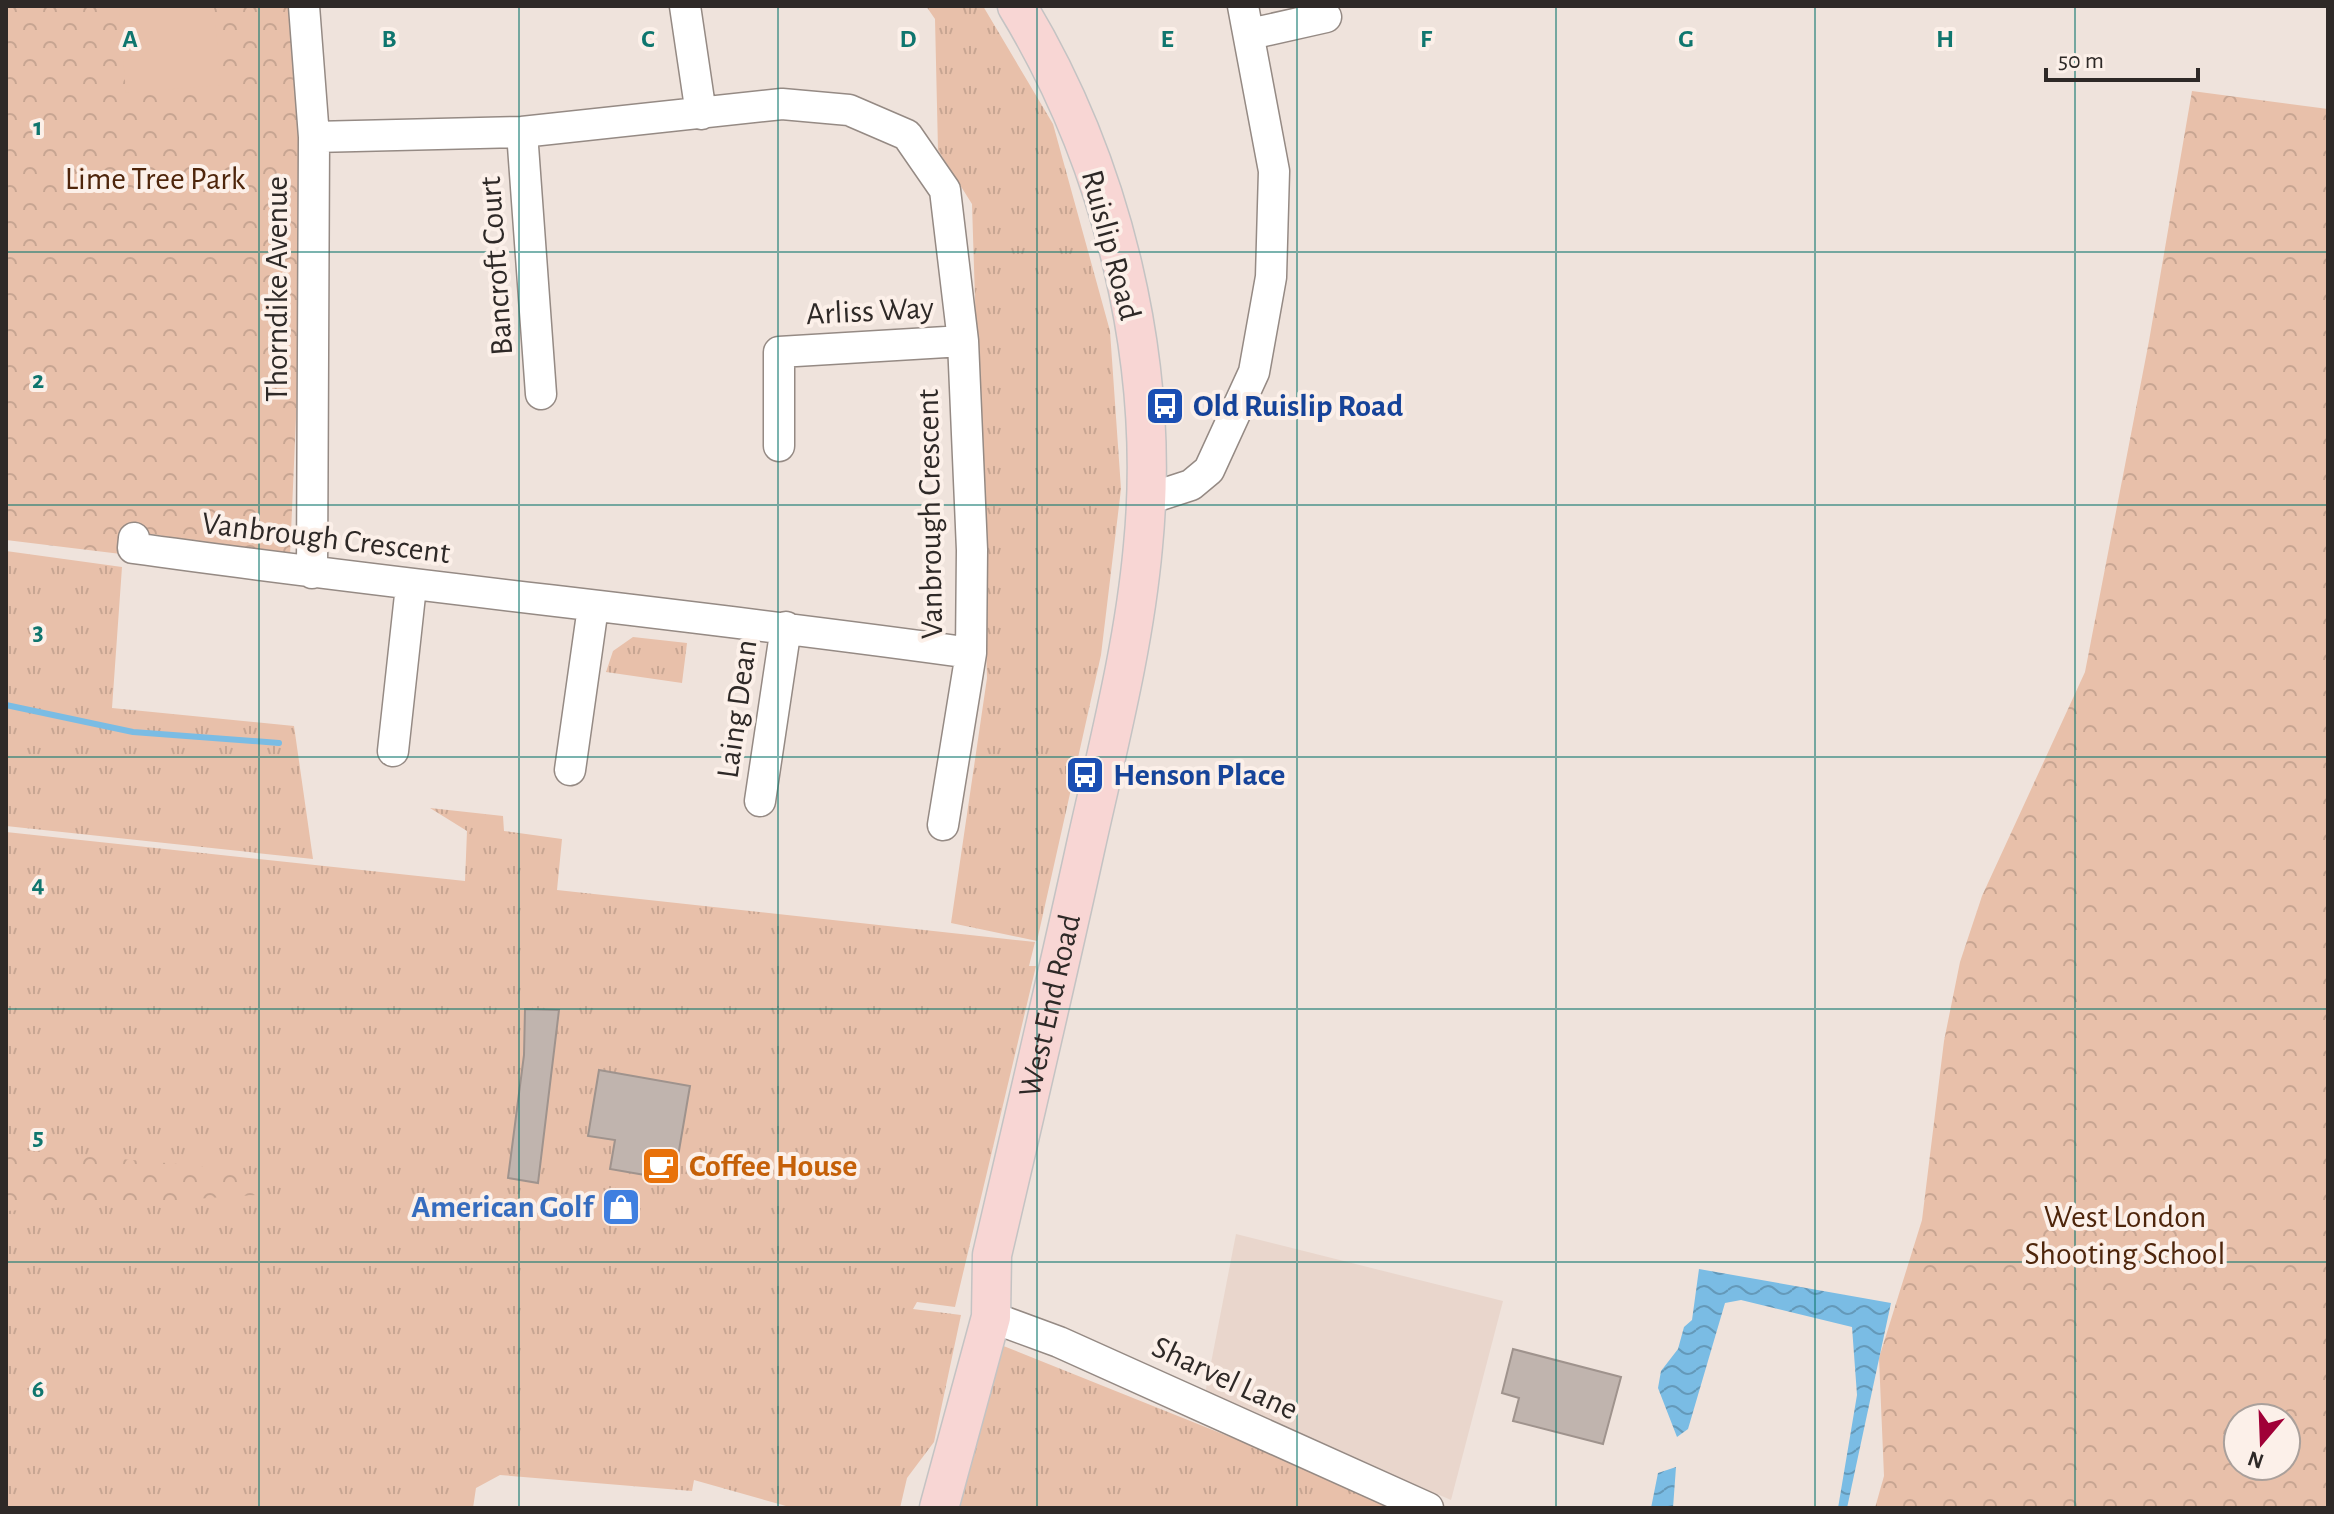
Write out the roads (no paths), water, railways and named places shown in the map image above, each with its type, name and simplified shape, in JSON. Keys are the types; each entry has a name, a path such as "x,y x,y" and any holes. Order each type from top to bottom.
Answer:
{"main road":[{"name":"Ruislip Road","path":"1017,6 1071,111 1108,209 1134,328 1145,424 1145,500"},
{"name":"West End Road","path":"939,1508 991,1317 992,1255 1128,656 1143,546 1145,500"}],"street":[{"name":"Thorndike Avenue","path":"304,6 314,137 312,573"},
{"path":"685,6 701,114"},
{"path":"1145,500 1191,485 1209,470 1254,372 1271,277 1274,171 1247,20 1326,17"},
{"name":"Vanbrough Crescent","path":"134,538 133,548 312,573 786,627 971,653 972,550 963,341 945,190 907,135 849,110 782,104 522,132 314,137"},
{"name":"Bancroft Court","path":"522,132 541,394"},
{"name":"Arliss Way","path":"779,446 779,352 963,341"},
{"path":"393,751 411,586"},
{"path":"570,770 593,607"},
{"name":"Laing Dean","path":"760,801 786,627"},
{"path":"943,825 971,653"},
{"name":"Sharvel Lane","path":"991,1317 1059,1342 1428,1508"}],"water":[{"path":"1699,1269 1891,1303 1847,1508 1838,1508 1857,1395 1852,1327 1741,1300 1725,1303 1688,1429 1677,1437 1658,1388 1661,1371 1678,1349 1684,1327 1692,1320"},
{"path":"1676,1467 1673,1508 1651,1508 1658,1473"}],"waterway":[{"path":"6,705 133,732 279,743"}],"place":[{"name":"Old Ruislip Road","path":"1165,406"},
{"name":"Henson Place","path":"1085,775"},
{"name":"Coffee House","path":"661,1166"},
{"name":"American Golf","path":"621,1207"}],"park label":[{"name":"Lime Tree Park","path":"155,179"},
{"name":"West London Shooting School","path":"2125,1236"}]}
